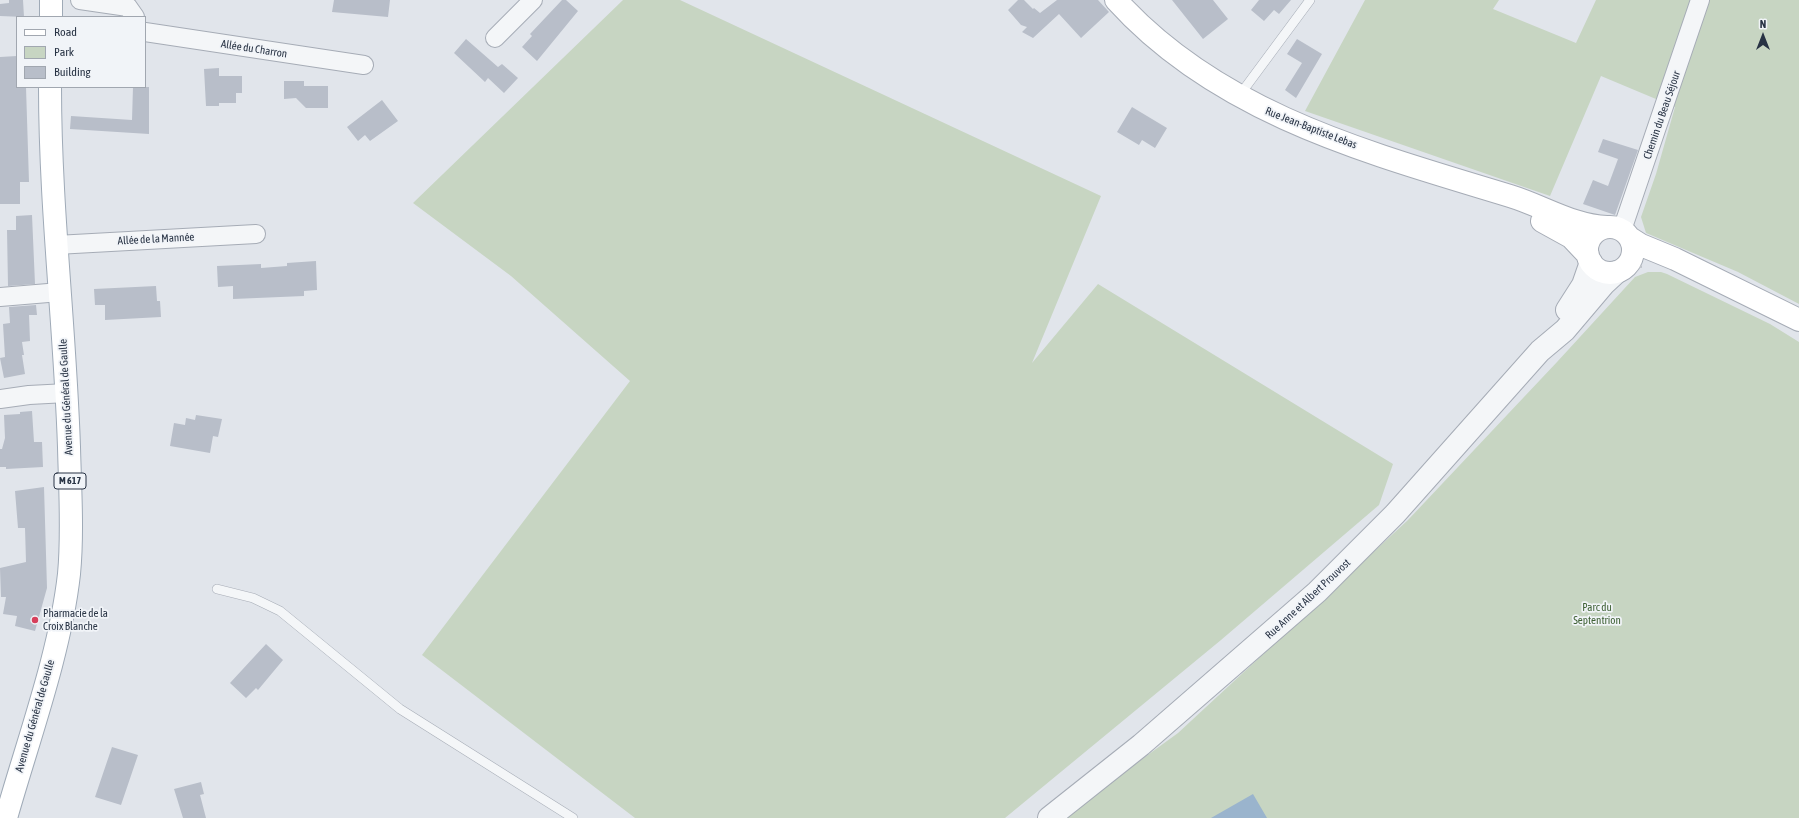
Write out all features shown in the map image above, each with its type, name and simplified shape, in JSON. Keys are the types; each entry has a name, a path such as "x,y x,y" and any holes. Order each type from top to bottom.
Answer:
{"main road":[{"path":"51,0 51,16"},
{"name":"Rue Jean-Baptiste Lebas","path":"1116,0 1170,51 1205,76 1238,96 1279,117 1319,133 1465,183 1522,200 1583,224 1620,232 1641,245 1668,255 1758,298 1799,320"},
{"name":"Avenue du Général de Gaulle","path":"6,818 56,646 66,598 70,557 71,523 66,393 51,156 50,88"},
{"name":"Rue Jean-Baptiste Lebas","path":"1465,183 1556,227 1578,242 1589,258"},
{"path":"1600,229 1620,232 1633,248 1624,266 1602,271 1589,258 1588,244 1592,237 1600,229"},
{"name":"Rue Jean-Baptiste Lebas","path":"1624,266 1640,259 1656,260 1696,269"}],"street":[{"path":"80,0 128,7 134,16"},
{"path":"495,38 533,0"},
{"name":"Chemin du Beau Séjour","path":"1620,232 1700,0"},
{"name":"Allée du Charron","path":"146,32 364,65"},
{"name":"Allée de la Mannée","path":"56,245 256,234"},
{"name":"Rue Anne et Albert Prouvost","path":"1540,351 1583,285 1589,258"},
{"name":"Rue Anne et Albert Prouvost","path":"1049,818 1141,745 1278,628 1323,587 1395,514 1540,351 1565,330 1604,284 1624,266"},
{"path":"0,296 60,292"},
{"path":"0,399 29,395 66,393"}],"lane":[{"path":"1238,96 1310,0"},
{"path":"217,589 253,598 280,611 400,709 573,818"}],"green space":[{"path":"623,0 680,0 1101,196 1032,363 1098,284 1393,464 1379,505 1221,640 1005,818 635,818 422,655 630,381 511,276 413,203"},
{"path":"1365,0 1499,0 1493,9 1576,43 1596,0 1799,0 1799,304 1738,272 1646,233 1641,217 1656,174 1675,107 1601,76 1550,196 1305,111"},
{"name":"Parc du Septentrion","path":"1648,272 1661,272 1667,274 1770,324 1799,342 1799,818 1061,818 1178,733 1408,520 1635,277"}],"water":[{"path":"1253,794 1267,818 1211,818"}],"building":[{"path":"9,0 23,0 24,16 0,16 0,4 9,3"},
{"path":"334,0 390,0 388,17 332,12"},
{"path":"562,0 566,0 578,11 537,61 522,47 532,36 530,34"},
{"path":"1018,0 1024,0 1033,9 1034,8 1040,13 1057,0 1098,0 1109,12 1081,38 1059,14 1033,38 1022,32 1027,27 1021,25 1008,10"},
{"path":"1172,0 1213,0 1228,19 1203,39"},
{"path":"1259,0 1291,0 1279,14 1274,10 1264,21 1251,10"},
{"path":"466,39 498,67 502,64 518,78 504,93 488,78 485,82 454,53"},
{"path":"1297,39 1322,54 1296,98 1285,90 1302,63 1287,54"},
{"path":"16,56 16,88 26,88 29,182 20,182 20,204 0,204 0,57"},
{"path":"219,68 219,76 242,76 242,93 236,93 236,103 219,103 219,106 206,106 204,69"},
{"path":"284,81 304,81 304,86 328,86 328,108 306,108 296,98 284,99"},
{"path":"149,87 149,134 70,129 71,116 132,120 133,88"},
{"path":"382,100 398,121 370,141 365,135 358,141 347,127"},
{"path":"1132,107 1167,128 1155,148 1142,140 1139,145 1117,132"},
{"path":"1603,139 1638,150 1615,215 1583,204 1593,180 1608,186 1618,159 1598,152"},
{"path":"32,215 35,284 8,286 7,230 16,230 16,216"},
{"path":"316,261 317,290 304,291 304,296 233,299 233,286 218,287 217,266 261,264 261,268 287,266 287,263"},
{"path":"156,286 157,301 160,301 161,317 105,320 105,305 95,305 94,289"},
{"path":"36,305 37,315 29,315 30,341 22,342 24,355 22,355 25,374 4,378 0,358 5,357 3,324 10,323 9,307"},
{"path":"32,411 34,442 42,442 43,467 6,469 6,467 0,467 0,449 2,449 5,438 4,415 20,414 20,412"},
{"path":"196,415 222,419 218,437 213,436 210,453 170,446 174,423 185,425 186,418 195,420"},
{"path":"44,487 47,588 35,631 15,626 17,616 3,614 6,597 1,597 0,568 26,562 25,528 18,528 15,491"},
{"path":"266,644 283,660 258,690 256,688 246,698 230,683"},
{"path":"112,747 138,755 121,805 95,797"},
{"path":"201,782 204,794 200,795 206,818 183,818 174,789"}],"place":[{"name":"Pharmacie de la Croix Blanche","path":"35,620"}]}
